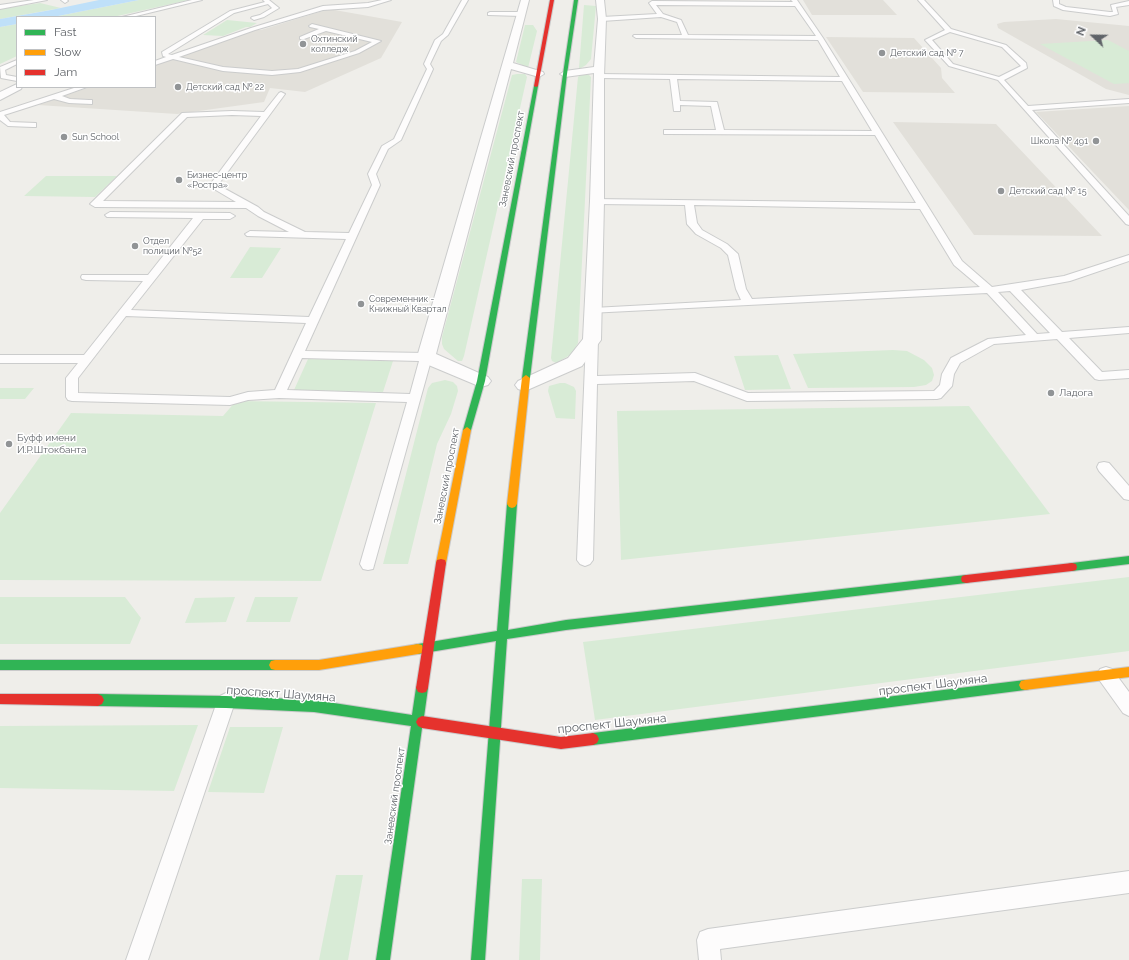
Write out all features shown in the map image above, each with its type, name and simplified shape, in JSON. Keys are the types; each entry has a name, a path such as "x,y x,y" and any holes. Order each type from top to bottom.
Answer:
{"main road":[{"name":"Заневский проспект","path":"383,960 437,584 467,428 481,381 552,0"},
{"path":"478,960 516,467 525,384 576,0"},
{"path":"0,665 319,665 427,649 502,635 574,624 1129,560"},
{"name":"проспект Шаумяна","path":"0,699 226,702 314,706 561,743 1129,672"}],"street":[{"path":"481,381 426,356 525,0"},
{"path":"525,384 575,362 592,340 597,201 599,72 602,19 600,0"},
{"path":"507,65 539,74"},
{"path":"565,74 599,72"},
{"path":"0,97 16,88"}],"lane":[{"path":"0,7 44,0"},
{"path":"129,16 199,0"},
{"path":"156,63 323,8 368,5 388,0"},
{"path":"279,394 376,184 372,174 385,148 397,140 430,69 427,64 438,40 445,35 460,14 465,0"},
{"path":"921,0 949,30 1004,46 1024,64 1025,67 1000,79"},
{"path":"1056,0 1056,5 1065,9 1110,14 1116,13 1113,6 1129,4"},
{"path":"254,18 262,16 276,8 267,1 232,12 164,53 165,55 172,57 223,69 272,72 298,71 332,61 356,52 378,41 312,26"},
{"path":"661,15 652,3 795,2 820,38 958,263 990,290 1035,338"},
{"path":"490,14 521,14"},
{"path":"602,19 661,15 679,21 686,36"},
{"path":"286,19 299,22"},
{"path":"302,38 325,29"},
{"path":"949,30 928,40 952,65 962,70 1000,79 1129,222"},
{"path":"636,36 820,38"},
{"path":"16,62 2,69 3,78 16,79"},
{"path":"272,72 280,82"},
{"path":"599,72 673,77 845,79"},
{"path":"673,77 677,106 714,104 721,133"},
{"path":"33,125 8,124 0,115 81,88"},
{"path":"281,94 213,186 248,205 261,214 303,235"},
{"path":"55,97 69,101 89,102"},
{"path":"1025,108 1129,101"},
{"path":"248,205 95,204 185,115 232,112 267,114"},
{"path":"667,132 878,133"},
{"path":"597,201 923,206"},
{"path":"689,202 692,224 700,232 724,246 733,254 741,289 748,303"},
{"path":"110,215 230,216"},
{"path":"200,216 72,378 72,397 230,401 248,396 279,394 415,398"},
{"path":"250,234 352,236"},
{"path":"593,310 1014,288 1066,278 1129,258"},
{"path":"86,277 151,278"},
{"path":"1014,288 1099,376 1129,374"},
{"path":"124,313 313,320"},
{"path":"591,380 695,377 747,397 937,395 946,386 948,374 955,361 968,352 992,341 1129,330"},
{"path":"585,560 592,340"},
{"path":"297,354 426,356 368,564"},
{"path":"0,359 87,359"},
{"path":"1104,467 1129,495"},
{"path":"1106,675 1129,707"},
{"path":"137,960 226,702"},
{"path":"710,960 708,940 1129,882"}],"shaded area":[{"path":"803,0 883,0 897,15 812,15"},
{"name":"Охтинский колледж","path":"329,9 402,22 381,58 305,92 270,88 264,102 177,114 38,105 87,88 156,88 156,65 256,30 261,30"},
{"path":"1056,19 1129,26 1129,95 1106,89 998,28 997,24 1004,22"},
{"name":"Детский сад № 7","path":"826,37 914,38 941,68 942,78 955,93 863,92"},
{"name":"Школа № 491","path":"1129,106 1129,210 1036,112"},
{"name":"Детский сад № 15","path":"893,122 996,124 1102,236 974,235"}],"green space":[{"path":"139,0 189,0 117,16 58,16"},
{"path":"40,3 61,8 0,19 0,9"},
{"path":"584,5 596,6 591,59 586,65 579,68"},
{"path":"227,20 257,23 250,27 246,27 223,36 203,35"},
{"path":"16,24 16,56 0,64 0,27"},
{"path":"525,25 533,25 537,31 528,68 516,62"},
{"path":"1108,40 1129,51 1129,83 1114,84 1040,44"},
{"path":"525,74 527,77 464,356 462,361 458,361 444,349 442,337 512,75"},
{"path":"581,74 588,74 591,77 578,343 572,354 556,363 552,361 551,358 578,77"},
{"path":"46,176 117,176 95,197 24,196"},
{"path":"250,247 281,248 262,278 230,278"},
{"path":"893,350 907,351 924,360 932,368 934,375 932,381 926,385 914,387 808,388 793,354"},
{"path":"778,355 791,389 745,390 734,356"},
{"path":"308,359 393,361 383,392 294,390"},
{"path":"445,380 453,382 457,386 458,391 451,414 437,444 408,564 383,564 428,388 432,383"},
{"path":"565,383 574,387 576,391 575,419 556,418 548,391 549,386"},
{"path":"0,388 34,388 25,399 0,399"},
{"path":"236,401 376,403 321,581 0,580 0,513 71,413 223,416"},
{"path":"969,406 1050,514 621,560 617,411"},
{"path":"1129,577 1129,651 595,720 583,642"},
{"path":"0,597 125,597 141,618 130,644 0,644"},
{"path":"235,597 226,622 185,623 195,598"},
{"path":"255,597 298,597 290,622 246,622"},
{"path":"198,725 174,791 0,788 0,726"},
{"path":"230,727 283,727 264,793 208,792"},
{"path":"336,875 363,875 348,960 319,960"},
{"path":"522,879 542,879 540,960 519,960"}],"water":[{"path":"99,0 139,0 58,16 17,16"},
{"path":"16,16 16,24 0,27 0,19"}],"traffic: fast":[{"path":"526,378 565,74 576,0"},
{"path":"467,430 481,381 536,86"},
{"path":"478,960 512,504"},
{"path":"1072,567 1129,560"},
{"path":"418,649 566,625 966,579"},
{"path":"0,665 275,665"},
{"path":"593,739 1025,685"},
{"path":"383,960 422,688"},
{"path":"98,700 226,702 314,706 422,722"}],"traffic: slow":[{"path":"512,504 526,378"},
{"path":"441,563 467,430"},
{"path":"275,665 319,665 418,649"},
{"path":"1025,685 1129,672"}],"traffic: jam":[{"path":"536,86 552,0"},
{"path":"422,688 441,563"},
{"path":"966,579 1072,567"},
{"path":"0,699 98,700"},
{"path":"422,722 561,743 593,739"}],"place":[{"name":"Охтинский колледж","path":"303,44"},
{"name":"Детский сад № 7","path":"882,53"},
{"name":"Детский сад № 22","path":"178,87"},
{"name":"Sun School","path":"64,137"},
{"name":"Школа № 491","path":"1096,141"},
{"name":"Бизнес-центр «Ростра»","path":"179,180"},
{"name":"Детский сад № 15","path":"1001,191"},
{"name":"Отдел полиции №52","path":"135,246"},
{"name":"Современник - Книжный Квартал","path":"361,304"},
{"name":"Ладога","path":"1051,393"},
{"name":"Буфф имени И.Р.Штокбанта","path":"9,444"}]}
